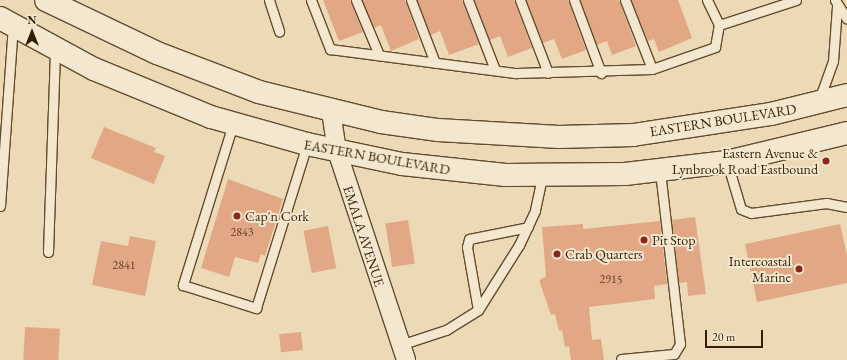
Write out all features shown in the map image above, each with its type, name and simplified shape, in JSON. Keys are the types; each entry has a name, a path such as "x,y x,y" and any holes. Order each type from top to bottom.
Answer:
{"main road":[{"name":"EASTERN BOULEVARD","path":"46,0 213,76 259,92 331,111 438,130 559,137 633,135 705,126 818,103 847,95"},
{"name":"EASTERN BOULEVARD","path":"7,22 55,49 148,92 233,124 337,151 457,171 542,176 660,171 727,162 847,133"}],"street":[{"name":"EMALA AVENUE","path":"331,111 337,151 403,352"}],"lane":[{"path":"269,0 279,31"},
{"path":"311,0 330,49 495,70 548,73 601,73 652,69 715,47 719,25 707,0"},
{"path":"356,0 379,55"},
{"path":"411,0 435,62"},
{"path":"468,0 495,70"},
{"path":"520,0 548,73"},
{"path":"574,0 601,73"},
{"path":"625,0 652,69"},
{"path":"719,25 796,0"},
{"path":"836,3 847,18"},
{"path":"818,103 833,61 836,3"},
{"path":"0,206 7,22"},
{"path":"48,252 55,49"},
{"path":"233,124 183,285 256,308 307,144"},
{"path":"727,162 741,208 761,214 826,203 847,206"},
{"path":"621,359 674,354 680,344 660,171"},
{"path":"403,352 446,330 478,310 528,227 536,210 542,176"},
{"path":"478,310 467,247 469,239 528,227"}],"building":[{"path":"323,0 350,0 363,32 339,41"},
{"path":"362,0 405,0 419,39 391,51 381,25 374,28"},
{"path":"417,0 462,0 479,44 449,55 440,31 431,35"},
{"path":"474,0 514,0 532,48 508,57 500,36 490,40"},
{"path":"526,0 568,0 586,50 562,59 554,39 543,43"},
{"path":"580,0 619,0 636,46 612,55 607,41 597,45"},
{"path":"631,0 678,0 692,38 659,52 654,39 648,41"},
{"path":"104,127 156,148 154,152 165,156 154,184 91,158"},
{"path":"228,179 283,199 265,256 261,254 258,263 235,257 229,277 201,268"},
{"path":"695,217 706,294 688,296 687,282 679,283 672,220"},
{"path":"408,220 415,263 392,267 385,224"},
{"path":"660,221 667,284 654,286 655,299 589,307 592,340 601,339 604,360 571,360 569,346 565,347 562,330 559,331 555,314 551,315 540,283 540,279 546,277 542,227 583,224 583,229"},
{"name":"Intercoastal Marine","path":"840,224 847,255 847,283 757,302 745,244"},
{"path":"328,226 336,268 312,273 303,231"},
{"path":"130,236 156,241 145,296 92,285 101,241 128,246"},
{"path":"25,327 60,329 58,360 23,360"},
{"path":"301,332 303,350 281,352 279,334"}],"place":[{"name":"Eastern Avenue & Lynbrook Road Eastbound","path":"826,161"},
{"name":"Cap'n Cork","path":"237,216"},
{"name":"Pit Stop","path":"644,240"},
{"name":"Crab Quarters","path":"557,254"},
{"name":"Intercoastal Marine","path":"799,269"}]}
